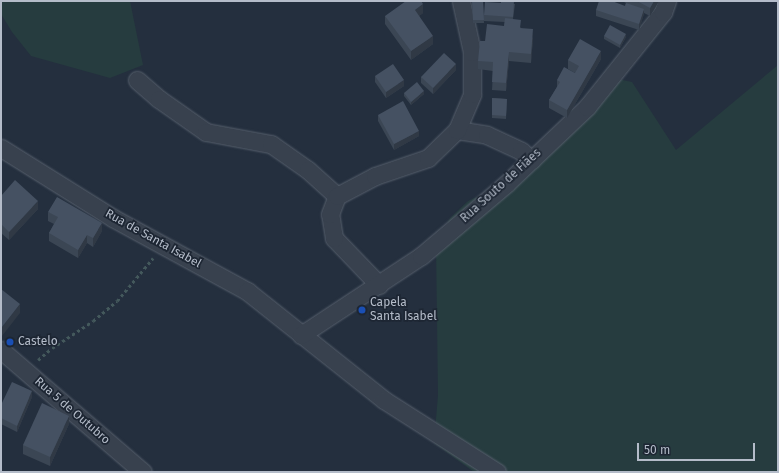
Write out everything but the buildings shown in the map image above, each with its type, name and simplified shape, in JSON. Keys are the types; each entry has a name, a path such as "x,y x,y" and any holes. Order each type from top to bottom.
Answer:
{"street":[{"path":"379,284 334,238 330,214 336,196 375,176 428,158 457,130 472,94 472,52 461,1"},
{"name":"Rua Souto de Fiães","path":"301,335 421,256 532,160 587,107 669,5"},
{"path":"137,80 159,99 206,132 271,144 308,170 336,196"},
{"path":"457,130 487,135 521,151 532,160"},
{"name":"Rua de Santa Isabel","path":"1,148 112,218 247,291 384,400 497,472"},
{"name":"Rua 5 de Outubro","path":"1,350 143,472"}],"path":[{"path":"26,371 52,348 93,321 116,301 164,246"}],"green space":[{"path":"1,1 130,1 143,65 110,78 31,56 12,32 1,14"},
{"path":"778,65 778,472 474,472 434,443 438,395 436,244 450,218 468,201 493,189 613,78 632,82 676,150"}],"place":[{"name":"Capela Santa Isabel","path":"362,310"},
{"name":"Castelo","path":"10,342"}]}
